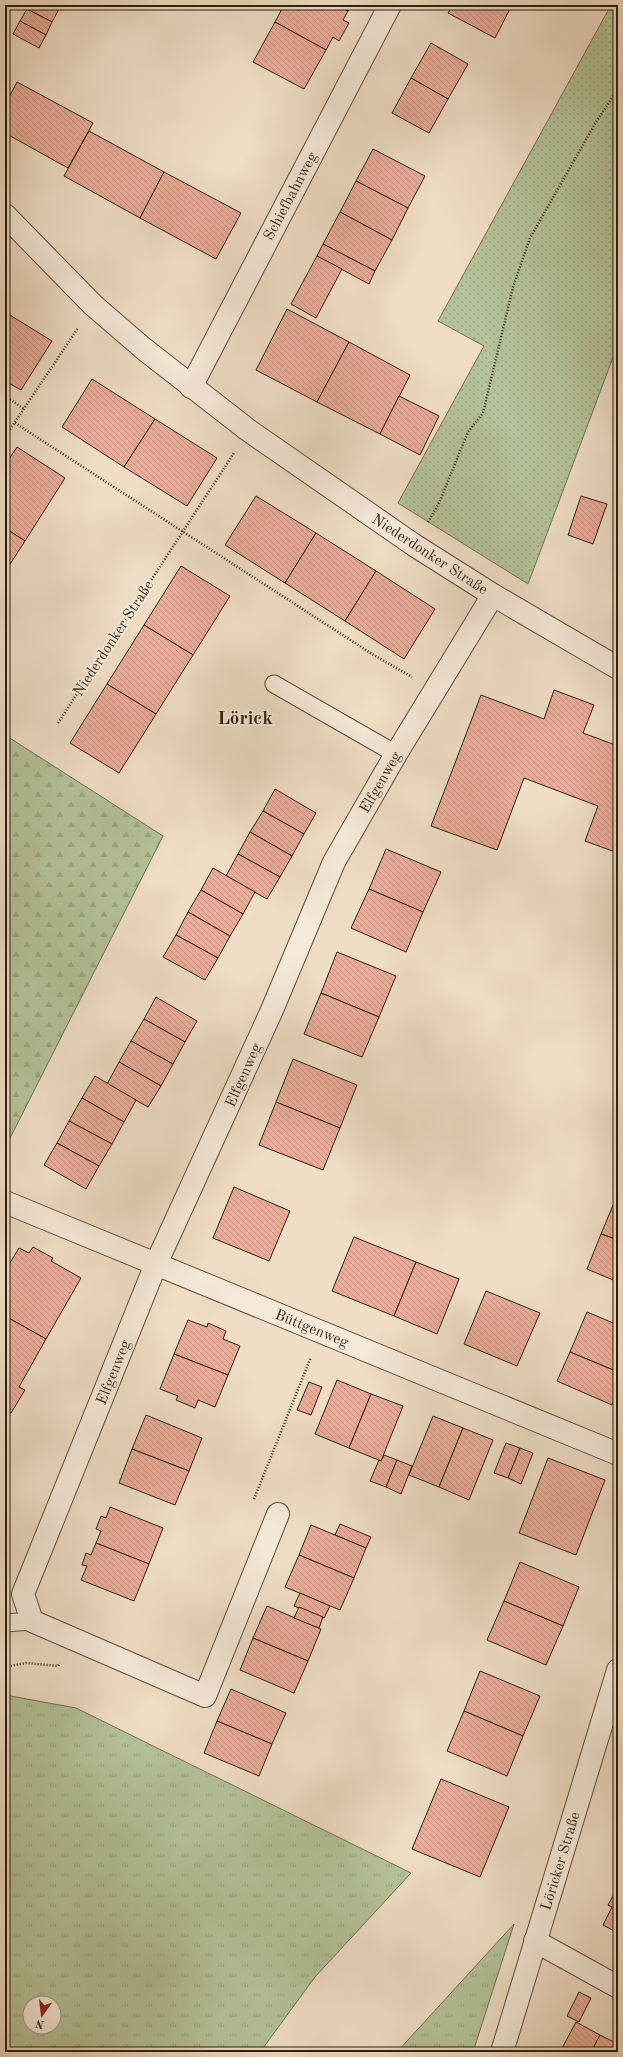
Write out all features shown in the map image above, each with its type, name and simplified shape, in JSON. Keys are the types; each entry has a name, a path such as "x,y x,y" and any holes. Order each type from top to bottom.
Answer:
{"street":[{"name":"Schiefbahnweg","path":"191,387 390,5"},
{"name":"Niederdonker Straße","path":"5,215 93,304 144,349 248,430 414,545 493,595 618,668"},
{"name":"Elfgenweg","path":"32,1621 23,1594 156,1264 272,1010 334,862 396,754 493,595"},
{"name":"Büttgenweg","path":"5,1202 618,1454"},
{"path":"32,1621 205,1696 278,1514"},
{"name":"Löricker Straße","path":"502,2052 618,1670"},
{"path":"535,1941 618,1987"}],"lane":[{"path":"274,684 396,754"},
{"path":"5,1623 32,1621"}],"path":[{"path":"414,545 439,503 468,432 483,413 513,287 530,238 596,122 618,89"},
{"path":"5,438 93,304"},
{"path":"5,396 24,409"},
{"path":"15,423 372,654 435,690"},
{"name":"Niederdonker Straße","path":"58,724 248,430"},
{"path":"278,1514 252,1504 322,1332"},
{"path":"5,1667 26,1664 58,1666 69,1637"}],"green space":[{"path":"611,5 618,5 618,344 528,584 398,503 484,346 438,321"},
{"path":"5,735 163,836 5,1148"},
{"path":"5,1695 76,1708 411,1873 315,1977 260,2052 5,2052"},
{"path":"514,1924 473,2052 397,2052"}],"building":[{"path":"29,5 51,5 59,9 52,22 27,9"},
{"path":"284,5 337,5 348,11 343,20 349,23 339,41 333,37 326,50 275,22"},
{"path":"337,5 351,5 348,11"},
{"path":"453,5 512,5 495,38 448,13"},
{"path":"27,9 52,22 46,35 20,21"},
{"path":"20,21 46,35 39,48 13,34"},
{"path":"275,22 326,50 304,89 253,62"},
{"path":"431,43 468,64 448,99 411,78"},
{"path":"411,78 448,99 429,133 392,113"},
{"path":"17,82 93,123 68,168 5,133 5,105"},
{"path":"89,131 164,172 140,218 64,176"},
{"path":"373,149 425,176 408,208 356,181"},
{"path":"164,172 241,213 216,259 140,218"},
{"path":"356,181 408,208 392,240 340,212"},
{"path":"340,212 392,240 375,271 323,244"},
{"path":"323,244 375,271 369,284 317,256"},
{"path":"317,256 342,269 316,318 291,304"},
{"path":"287,309 349,342 317,402 256,370"},
{"path":"5,312 52,341 21,390 5,381"},
{"path":"349,342 410,375 380,434 317,402"},
{"path":"92,379 155,419 124,467 62,427"},
{"path":"399,396 439,416 420,455 380,434"},
{"path":"155,419 217,458 187,506 124,467"},
{"path":"17,447 65,478 25,541 5,528 5,465"},
{"path":"256,496 316,533 285,583 225,545"},
{"path":"581,496 607,504 593,544 568,535"},
{"path":"5,528 25,541 5,572"},
{"path":"316,533 376,571 345,621 285,583"},
{"path":"181,566 230,596 193,655 144,625"},
{"path":"376,571 435,609 404,659 345,621"},
{"path":"144,625 193,655 156,714 107,684"},
{"path":"107,684 156,714 119,773 70,743"},
{"path":"554,690 594,705 583,733 618,746 618,853 585,841 598,806 524,778 497,850 431,826 481,695 544,719"},
{"path":"275,789 316,813 304,834 263,811"},
{"path":"263,811 304,834 292,856 250,832"},
{"path":"250,832 292,856 280,877 238,854"},
{"path":"386,849 441,872 423,912 369,889"},
{"path":"238,854 280,877 267,899 226,876"},
{"path":"213,868 255,892 243,914 201,890"},
{"path":"369,889 423,912 406,952 351,928"},
{"path":"201,890 243,914 230,936 188,912"},
{"path":"188,912 230,936 218,958 176,935"},
{"path":"176,935 218,958 205,980 163,957"},
{"path":"337,952 396,976 379,1017 321,993"},
{"path":"321,993 379,1017 362,1057 304,1034"},
{"path":"156,997 197,1021 185,1042 144,1019"},
{"path":"144,1019 185,1042 173,1064 131,1041"},
{"path":"131,1041 173,1064 161,1086 119,1062"},
{"path":"293,1059 357,1085 340,1128 276,1102"},
{"path":"119,1062 161,1086 148,1107 107,1084"},
{"path":"95,1076 136,1100 124,1122 82,1098"},
{"path":"82,1098 124,1122 112,1144 69,1121"},
{"path":"276,1102 340,1128 323,1170 259,1145"},
{"path":"69,1121 112,1144 99,1166 57,1143"},
{"path":"57,1143 99,1166 86,1189 44,1165"},
{"path":"234,1187 290,1211 269,1261 213,1238"},
{"path":"616,1198 618,1199 618,1240 601,1234"},
{"path":"601,1234 618,1240 618,1282 587,1269"},
{"path":"354,1237 416,1262 394,1316 332,1291"},
{"path":"33,1247 53,1258 51,1261 81,1278 46,1339 5,1316 5,1271 19,1248 29,1253"},
{"path":"416,1262 459,1279 437,1334 394,1316"},
{"path":"486,1291 540,1313 517,1366 464,1344"},
{"path":"587,1312 618,1325 618,1372 570,1352"},
{"path":"5,1316 46,1339 19,1387 25,1390 11,1413 5,1410"},
{"path":"188,1320 207,1327 208,1323 226,1331 223,1339 240,1346 228,1375 174,1354"},
{"path":"570,1352 618,1372 618,1391 612,1405 557,1381"},
{"path":"174,1354 228,1375 215,1407 198,1400 195,1408 176,1400 178,1396 160,1389"},
{"path":"337,1380 371,1394 349,1448 315,1434"},
{"path":"309,1382 322,1387 311,1415 297,1410"},
{"path":"371,1394 403,1406 381,1461 349,1448"},
{"path":"146,1415 202,1438 189,1471 132,1449"},
{"path":"433,1416 463,1428 439,1487 409,1475"},
{"path":"463,1428 493,1440 469,1500 439,1487"},
{"path":"506,1443 520,1448 508,1478 494,1473"},
{"path":"520,1448 533,1453 521,1484 508,1478"},
{"path":"132,1449 189,1471 175,1505 119,1483"},
{"path":"384,1455 397,1460 386,1487 370,1481 379,1460 381,1461"},
{"path":"548,1458 605,1480 576,1555 519,1533"},
{"path":"397,1460 412,1466 401,1494 386,1487"},
{"path":"110,1507 163,1528 149,1564 96,1543 101,1531 96,1529 101,1516 106,1518"},
{"path":"340,1524 371,1537 366,1548 335,1535"},
{"path":"311,1525 366,1548 354,1578 299,1555"},
{"path":"96,1543 149,1564 134,1601 81,1580 87,1566 82,1565 86,1553 91,1555"},
{"path":"299,1555 354,1578 340,1610 285,1587"},
{"path":"520,1562 579,1587 563,1626 504,1601"},
{"path":"300,1593 330,1606 324,1618 294,1606"},
{"path":"504,1601 563,1626 546,1665 487,1640"},
{"path":"267,1606 321,1629 308,1661 253,1638"},
{"path":"299,1607 323,1617 319,1628 294,1618"},
{"path":"253,1638 308,1661 294,1693 240,1670"},
{"path":"480,1671 540,1696 523,1736 464,1711"},
{"path":"231,1689 286,1713 272,1744 217,1721"},
{"path":"464,1711 523,1736 507,1776 447,1751"},
{"path":"217,1721 272,1744 259,1776 204,1753"},
{"path":"441,1779 509,1807 480,1877 412,1849"},
{"path":"618,1887 618,1933 603,1925 612,1907 608,1905"},
{"path":"579,1992 591,1998 579,2022 567,2016"},
{"path":"576,2022 600,2035 591,2052 560,2052"},
{"path":"600,2035 618,2044 618,2052 591,2052"}],"district":[{"name":"Lörick","path":"245,717"}]}
